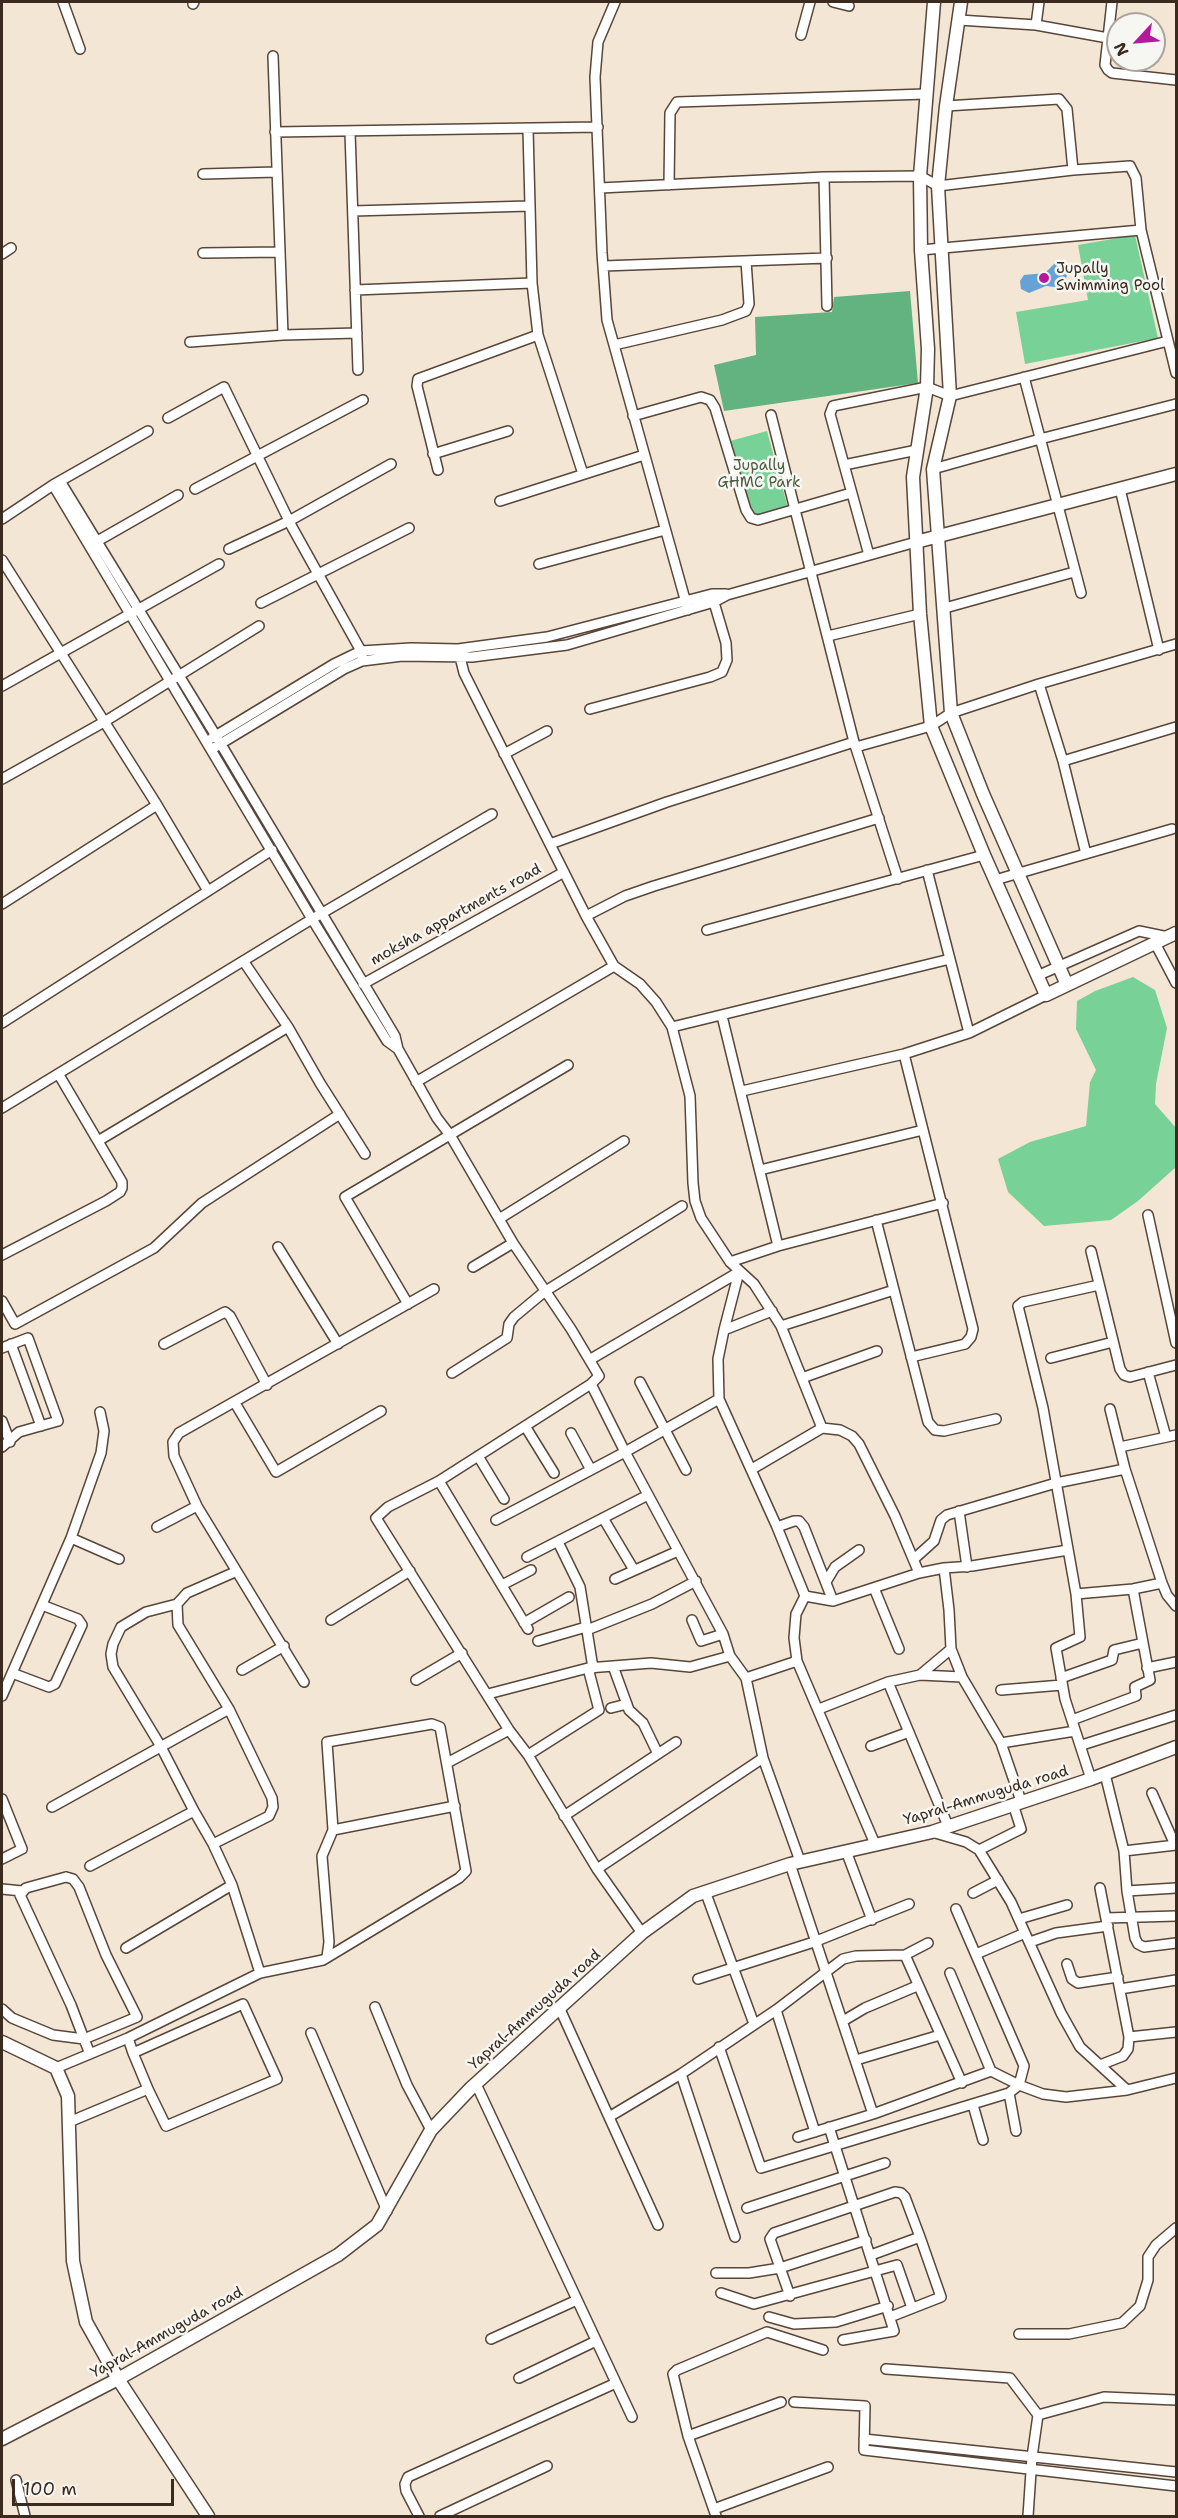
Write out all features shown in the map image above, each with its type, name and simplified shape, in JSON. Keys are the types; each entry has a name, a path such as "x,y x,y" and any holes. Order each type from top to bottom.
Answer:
{"street":[{"path":"63,2 80,49"},
{"path":"615,2 598,42 595,76 607,320 687,606"},
{"path":"801,35 810,2"},
{"path":"833,2 849,6"},
{"path":"934,2 920,176 921,250 928,349 927,387 913,477 920,614 931,726 984,855 1046,995"},
{"path":"961,2 946,106 938,186 950,396 933,469 951,713 1066,985"},
{"path":"1036,25 1039,2"},
{"path":"958,20 1036,25 1106,38"},
{"path":"273,56 283,335"},
{"path":"1109,72 1176,80"},
{"path":"669,185 670,113 677,102 926,94"},
{"path":"946,106 1059,99 1067,109 1073,170"},
{"path":"275,132 598,127"},
{"path":"528,129 532,283 538,335 583,474"},
{"path":"350,132 358,370"},
{"path":"600,188 824,177 920,176 938,186 1122,165 1132,168 1136,178 1141,230 1176,373"},
{"path":"202,174 276,172"},
{"path":"824,177 828,306"},
{"path":"352,211 529,206"},
{"path":"921,250 1141,230"},
{"path":"2,254 11,249"},
{"path":"203,253 279,252"},
{"path":"603,266 827,258"},
{"path":"614,345 722,320 746,311 749,304 746,261"},
{"path":"355,290 532,283"},
{"path":"190,342 283,335 357,333"},
{"path":"438,470 417,386 418,379 538,335"},
{"path":"869,555 830,414 833,406 927,387 950,396 1168,341"},
{"path":"1024,377 1081,593"},
{"path":"168,418 224,387 289,521 362,656"},
{"path":"633,416 701,398 710,400 715,408 746,510 751,518 758,520 851,494"},
{"path":"195,489 363,400"},
{"path":"933,469 1176,404"},
{"path":"771,415 855,745 898,879"},
{"path":"2,519 57,483 148,431"},
{"path":"433,454 508,431"},
{"path":"844,465 917,450"},
{"path":"500,501 644,455"},
{"path":"229,549 289,521 391,464"},
{"path":"214,742 345,663 362,656 459,653 561,635 687,606 938,536 1176,474"},
{"path":"57,483 214,742 387,1041 398,1049"},
{"path":"1120,489 1159,650"},
{"path":"94,543 178,495"},
{"path":"261,603 409,528"},
{"path":"539,564 665,530"},
{"path":"2,560 157,805 208,891"},
{"path":"2,686 219,564"},
{"path":"945,608 1074,572"},
{"path":"590,709 722,672 728,660 726,643 713,598"},
{"path":"828,636 920,614"},
{"path":"2,779 104,722 259,626"},
{"path":"550,844 667,802 855,745 931,726 951,713 1039,684 1176,644"},
{"path":"459,653 464,673 504,754 586,916 614,966 640,984 656,1002 672,1027 690,1096 695,1201 701,1218 730,1262 754,1284 781,1326 822,1428"},
{"path":"1039,684 1063,761 1086,854"},
{"path":"1063,761 1176,727"},
{"path":"504,754 547,731"},
{"path":"214,742 272,850 363,984 395,1036 398,1049 416,1082 513,1243 591,1359 599,1376 591,1384 478,1456 388,1508 376,1518 509,1730 528,1755 597,1869 642,1933"},
{"path":"2,904 157,805"},
{"path":"2,1108 316,916 492,814"},
{"path":"586,916 625,896 654,886 879,818"},
{"path":"995,880 1172,829"},
{"path":"2,1023 272,850"},
{"path":"707,930 984,855"},
{"path":"927,870 969,1033"},
{"name":"moksha appartments road","path":"363,984 564,873"},
{"path":"1037,976 1139,932 1172,935"},
{"path":"742,1091 904,1054 969,1033 1172,935"},
{"path":"1155,943 1176,983"},
{"path":"672,1027 950,959"},
{"path":"244,962 288,1027 365,1154"},
{"path":"416,1082 614,966"},
{"path":"722,1016 778,1245"},
{"path":"98,1141 288,1027"},
{"path":"904,1054 973,1329 971,1337 965,1344 911,1357"},
{"path":"408,1304 345,1197 568,1065"},
{"path":"2,1255 120,1192 122,1182 59,1074"},
{"path":"2,1301 15,1324 154,1248 202,1203 340,1114"},
{"path":"760,1170 923,1130"},
{"path":"499,1219 624,1141"},
{"path":"730,1262 778,1245 943,1203"},
{"path":"452,1373 507,1338 509,1324 514,1317 544,1292 682,1206"},
{"path":"1148,1215 1176,1342"},
{"path":"876,1220 928,1422 935,1430 944,1431 996,1419"},
{"path":"473,1267 513,1243"},
{"path":"278,1247 338,1344"},
{"path":"1091,1251 1120,1370 1124,1375 1130,1377 1176,1365"},
{"path":"739,1272 718,1359 719,1399 752,1469 805,1596 796,1614 794,1638 797,1661 875,1844"},
{"path":"591,1359 739,1272"},
{"path":"1091,1779 1082,1745 1072,1720 1056,1648 1080,1637 1076,1594 1043,1408 1018,1306 1023,1302 1099,1285"},
{"path":"304,1682 284,1646 235,1572 197,1506 174,1456 173,1442 179,1433 434,1289"},
{"path":"781,1326 894,1290"},
{"path":"724,1330 772,1311"},
{"path":"164,1344 225,1312 230,1316 267,1385"},
{"path":"2,1348 28,1338 58,1420 19,1432 6,1444"},
{"path":"1051,1358 1113,1342"},
{"path":"11,1344 41,1426"},
{"path":"802,1378 877,1351"},
{"path":"1148,1372 1166,1437"},
{"path":"640,1382 686,1470"},
{"path":"591,1384 625,1452 696,1581 723,1634 730,1656 746,1678 763,1758 795,1863 814,1942 873,2114"},
{"path":"496,1520 719,1399"},
{"path":"235,1403 276,1472 381,1411"},
{"path":"1110,1409 1125,1469 1162,1583 1167,1595 1176,1606"},
{"path":"2,1696 70,1539 101,1453 104,1431 100,1412"},
{"path":"2,1421 6,1444"},
{"path":"525,1426 554,1473"},
{"path":"752,1469 822,1428 840,1430 852,1436 859,1444 895,1516 919,1573"},
{"path":"571,1433 591,1470"},
{"path":"1120,1447 1176,1435"},
{"path":"478,1456 504,1499"},
{"path":"914,1559 934,1540 941,1520 947,1515 1056,1483 1125,1469"},
{"path":"439,1480 526,1626 568,1598"},
{"path":"527,1557 648,1495"},
{"path":"157,1527 197,1506"},
{"path":"959,1511 967,1567"},
{"path":"603,1518 634,1570"},
{"path":"777,1527 799,1521 833,1601"},
{"path":"70,1539 119,1559"},
{"path":"528,1755 599,1710 590,1668 580,1587 558,1542"},
{"path":"826,1582 835,1567 859,1550"},
{"path":"805,1596 833,1601 919,1573 1068,1550"},
{"path":"615,1579 678,1551"},
{"path":"944,1568 950,1610 951,1649 962,1677 1001,1743 1017,1803 1021,1829 979,1850"},
{"path":"502,1585 531,1570"},
{"path":"331,1620 410,1571"},
{"path":"235,1572 187,1593 177,1604 146,1612 121,1627 111,1654 113,1667 160,1745 232,1885 260,1973"},
{"path":"538,1641 586,1629 652,1604 696,1581"},
{"path":"1076,1594 1133,1589 1162,1583"},
{"path":"874,1588 899,1649"},
{"path":"1072,1720 1136,1696 1135,1687 1150,1680 1133,1589"},
{"path":"177,1604 178,1624 230,1709 272,1798 273,1808 269,1816 213,1845"},
{"path":"12,1673 49,1687 55,1684 82,1625 78,1620 42,1605"},
{"path":"692,1620 701,1641 723,1634"},
{"path":"1001,1690 1062,1682 1112,1660 1114,1650 1143,1643"},
{"path":"242,1670 284,1646"},
{"path":"920,1675 951,1649"},
{"path":"416,1680 462,1653"},
{"path":"488,1694 590,1668 651,1663 690,1666 730,1656"},
{"path":"746,1678 797,1661"},
{"path":"1147,1668 1176,1662"},
{"path":"613,1666 629,1710 643,1724 658,1754"},
{"path":"819,1709 888,1682 920,1675 962,1677"},
{"path":"888,1682 948,1826"},
{"path":"611,1708 627,1704"},
{"path":"52,1807 160,1745 230,1709"},
{"path":"1082,1745 1176,1715"},
{"path":"56,2068 128,2038 260,1973 323,1960 459,1878 466,1871 440,1727 432,1724 327,1742 333,1830 322,1856 329,1942 327,1957"},
{"path":"447,1763 509,1730"},
{"path":"1001,1743 1075,1731"},
{"path":"872,1746 909,1732"},
{"path":"564,1816 676,1742"},
{"name":"Yapral-Ammuguda road","path":"2,2439 118,2379 338,2255 377,2225 431,2130 476,2084 559,2007 642,1933 693,1896 795,1863 932,1832 1091,1779 1176,1747"},
{"path":"597,1869 763,1758"},
{"path":"1105,1774 1124,1851 1131,1919 1138,1944 1144,1947 1176,1943"},
{"path":"1124,1851 1176,1845 1152,1793"},
{"path":"2,1799 22,1849 2,1859"},
{"path":"333,1830 455,1806"},
{"path":"90,1866 194,1811"},
{"path":"932,1832 966,1842 979,1850 1019,1919 1066,2022 1080,2047 1127,2090"},
{"path":"846,1851 872,1920"},
{"path":"2,2009 12,2018 53,2035 84,2039 137,2017 106,1955 79,1887 73,1879 66,1877 26,1888 22,1892 21,1901 70,2005 84,2039 90,2054"},
{"path":"973,1893 998,1880"},
{"path":"126,1948 232,1885"},
{"path":"1100,1888 1129,2037 1128,2049 1123,2056 1100,2066"},
{"path":"1127,1891 1176,1888"},
{"path":"2,1889 22,1892"},
{"path":"705,1891 754,2024"},
{"path":"698,1979 814,1942 909,1904"},
{"path":"1019,1919 1067,1905"},
{"path":"719,2047 762,2168 1009,2093 1019,2085 1024,2066 956,1909"},
{"path":"1030,1942 1056,1933 1107,1922 1176,1917"},
{"path":"976,1954 1025,1933"},
{"path":"609,2117 681,2074 776,2010 843,1959 856,1956 905,1955 928,1943"},
{"path":"905,1955 962,2083"},
{"path":"1067,1964 1072,1979 1078,1983 1118,1977"},
{"path":"951,1973 992,2071 1019,2085 1043,2094 1066,2097 1127,2090 1176,2078"},
{"path":"1120,1989 1176,1980"},
{"path":"843,2021 865,2008 917,1986"},
{"path":"128,2038 133,2053 148,2089 166,2126 277,2079 243,2004 133,2053"},
{"path":"375,2007 407,2085 431,2130"},
{"path":"559,2007 658,2225"},
{"path":"776,2010 815,2132"},
{"path":"1129,2037 1176,2032"},
{"path":"311,2033 387,2211"},
{"path":"856,2060 940,2035"},
{"path":"2,2042 56,2068 68,2096 73,2261 86,2322 118,2379 208,2517"},
{"path":"798,2138 992,2071"},
{"path":"681,2074 735,2237"},
{"path":"476,2084 632,2417"},
{"path":"69,2122 148,2089"},
{"path":"1009,2093 1016,2131"},
{"path":"973,2105 983,2140"},
{"path":"829,2127 888,2306 894,2331 843,2340"},
{"path":"747,2208 885,2163"},
{"path":"790,2296 770,2239 774,2233 895,2192 901,2193 905,2197 941,2297 890,2317"},
{"path":"1019,2334 1069,2334 1122,2324 1140,2306 1148,2280 1148,2257 1156,2245 1176,2228"},
{"path":"871,2255 920,2237"},
{"path":"716,2273 749,2273 780,2268 866,2240"},
{"path":"721,2293 754,2304 897,2265 912,2308"},
{"path":"491,2339 577,2300"},
{"path":"769,2317 794,2324 836,2322 888,2306"},
{"path":"823,2350 767,2332 677,2370 673,2374 673,2381 688,2436 715,2513 828,2467"},
{"path":"519,2378 596,2341"},
{"path":"886,2369 1010,2378 1038,2415 1032,2457 1028,2517"},
{"path":"419,2517 406,2491 405,2484 408,2477 616,2383"},
{"path":"1038,2415 1104,2397 1176,2400"},
{"path":"688,2436 781,2402"},
{"path":"794,2402 865,2406 864,2450 1176,2486"},
{"path":"864,2439 1176,2472"},
{"path":"440,2517 547,2466"},
{"path":"16,2480 25,2517"}],"green space":[{"path":"1135,235 1158,338 1025,364 1016,312 1088,300 1078,245"},
{"path":"910,291 918,383 724,411 714,365 756,355 755,317 832,312 834,297"},
{"name":"Jupally GHMC Park","path":"767,431 788,508 752,518 730,441"},
{"path":"1133,977 1155,990 1167,1028 1156,1084 1155,1104 1176,1128 1176,1167 1138,1201 1111,1220 1044,1226 1008,1192 998,1159 1030,1142 1086,1126 1090,1082 1096,1070 1076,1029 1077,1001 1095,991"}],"water":[{"name":"Jupally Swimming Pool","path":"1056,262 1067,275 1063,288 1046,286 1029,293 1021,289 1020,281 1024,275 1045,273"}],"place":[{"name":"Jupally Swimming Pool","path":"1044,278"}]}
